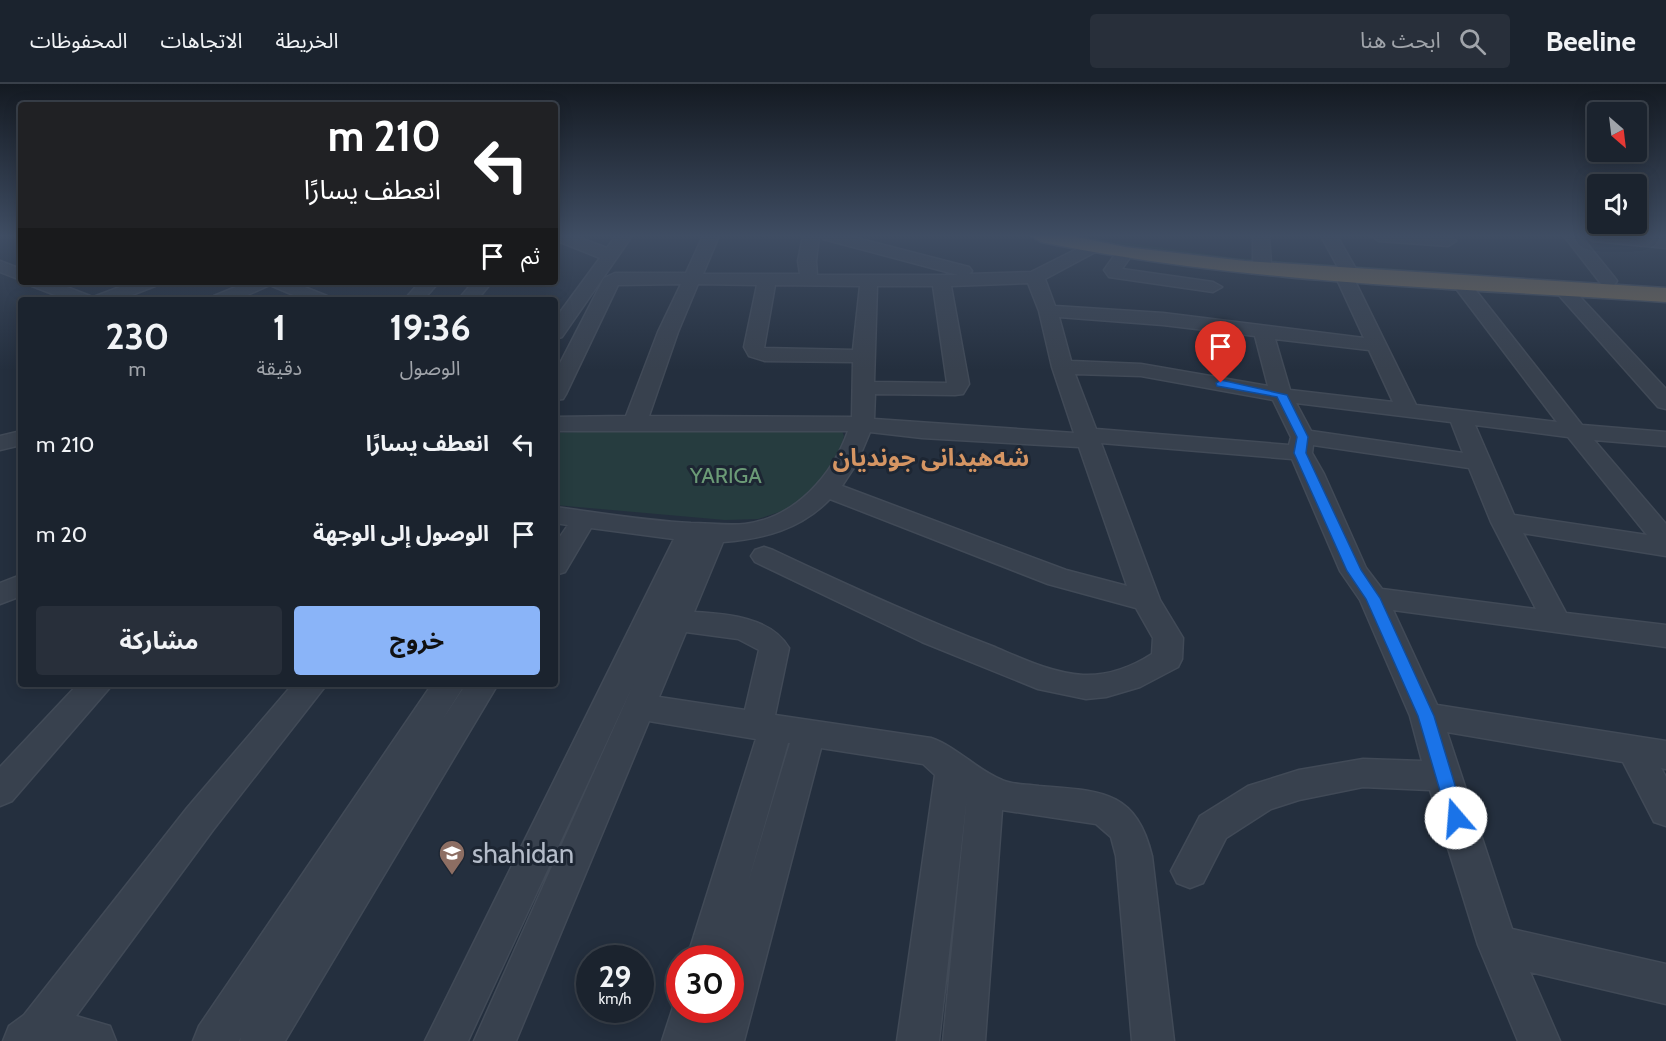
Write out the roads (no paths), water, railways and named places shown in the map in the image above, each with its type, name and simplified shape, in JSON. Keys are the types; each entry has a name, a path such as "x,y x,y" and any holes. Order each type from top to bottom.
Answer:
{"highway":[{"path":"1446,281 1484,281"},
{"path":"1504,281 1666,295"},
{"path":"1545,284 1608,281 1666,284"}],"street":[{"path":"558,329 592,281"},
{"path":"558,388 612,281"},
{"path":"635,423 668,332 690,281"},
{"path":"766,281 754,347 756,352 765,355 856,355"},
{"path":"558,550 564,518 703,532 748,532 783,520 826,489 847,464 862,424 863,388 856,355 860,281"},
{"path":"913,281 950,281"},
{"path":"863,388 955,389 958,384 941,281"},
{"path":"764,556 921,631 1036,676 1087,687 1138,675 1155,669 1167,659 1168,638 1146,601 1062,367 1048,310 1036,281"},
{"path":"1165,281 1213,288"},
{"path":"1349,281 1375,345 1408,411"},
{"path":"1461,282 1575,431 1666,541"},
{"path":"1545,284 1666,402"},
{"path":"46,285 76,297"},
{"path":"110,297 140,285"},
{"path":"227,297 256,285"},
{"path":"284,285 314,297"},
{"path":"416,297 427,285"},
{"path":"470,297 480,285"},
{"path":"1048,310 1163,319 1375,345"},
{"path":"1264,333 1281,395 1354,571 1373,598 1426,716 1498,945 1539,1041"},
{"path":"1062,367 1141,370 1281,395 1575,431 1666,439"},
{"path":"1460,417 1504,522 1558,624"},
{"path":"558,424 862,424 922,431 1301,445 1478,462"},
{"path":"0,443 18,439"},
{"path":"826,489 1058,577 1146,601"},
{"path":"1504,522 1666,547"},
{"path":"495,1041 677,621 703,532"},
{"path":"446,1041 703,532"},
{"path":"0,594 18,586"},
{"path":"1373,598 1558,624 1666,636"},
{"path":"677,621 754,631 768,639 774,648 781,729 723,1041"},
{"path":"0,791 94,687"},
{"path":"32,1035 200,819 309,687"},
{"path":"213,1041 447,687"},
{"path":"261,1041 480,687"},
{"path":"641,708 931,752 953,769 997,794 1098,810 1118,818 1129,833 1134,856 1154,1041"},
{"path":"1426,716 1650,753 1666,811"},
{"path":"711,945 781,729"},
{"path":"918,1041 953,769"},
{"path":"1190,870 1213,827 1260,797 1299,785 1363,773 1443,776"},
{"path":"964,1041 986,788"},
{"path":"1498,945 1666,984"},
{"path":"683,1041 688,1023"},
{"path":"32,1035 95,1041"}],"place":[{"name":"shahidan","path":"452,876"}],"district":[{"name":"شەھیدانی جوندیان","path":"931,457"}],"park label":[{"name":"YARIGA","path":"726,475"}]}
